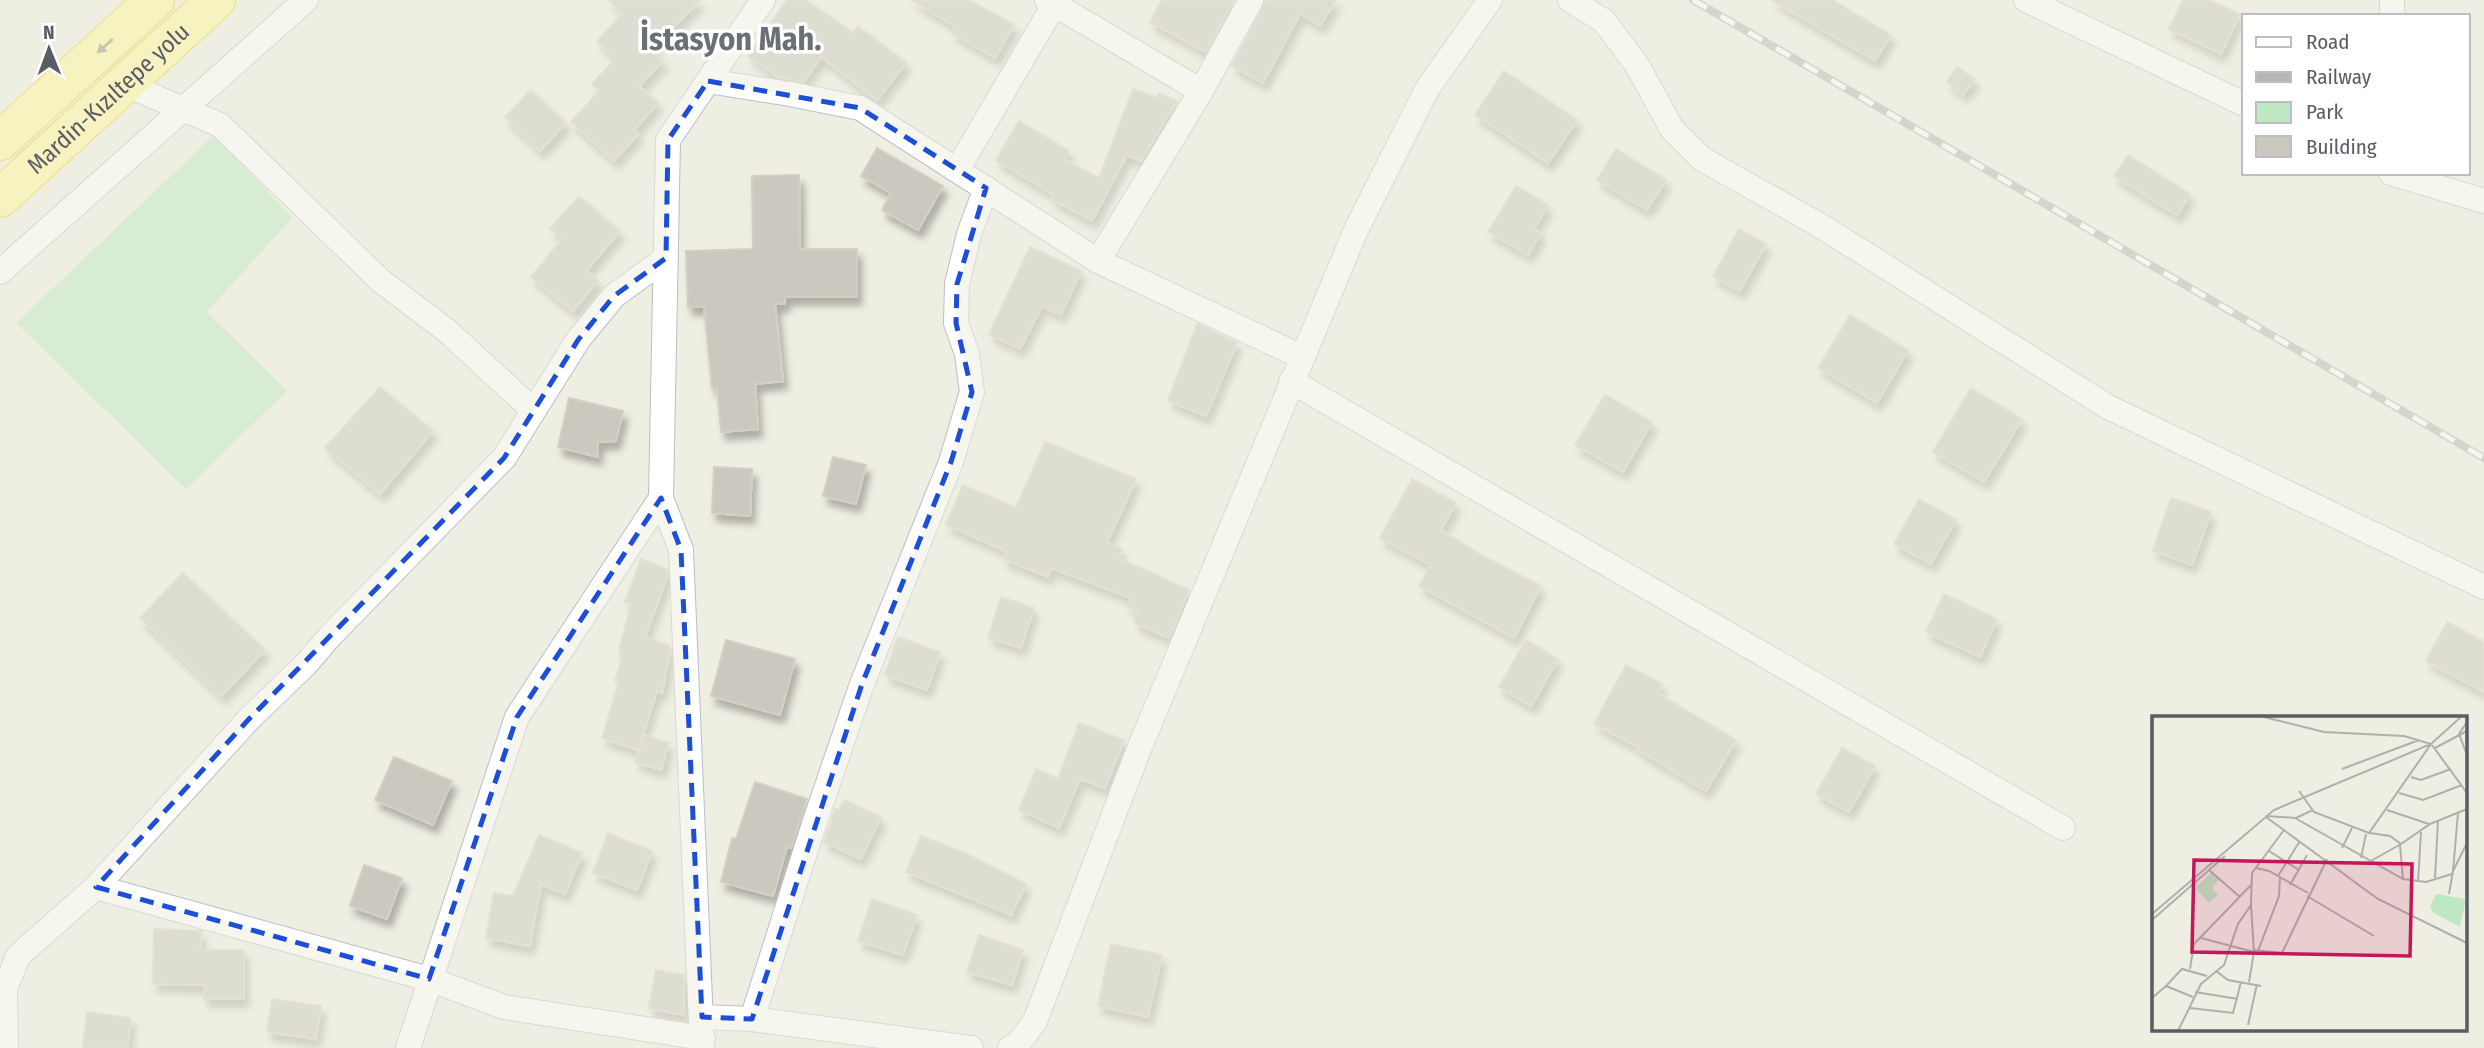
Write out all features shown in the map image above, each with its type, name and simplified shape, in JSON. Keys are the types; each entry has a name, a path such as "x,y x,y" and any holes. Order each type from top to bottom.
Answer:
{"highway":[{"name":"Mardin-Kızıltepe yolu","path":"0,141 155,0"},
{"name":"Mardin-Kızıltepe yolu","path":"0,198 216,0"}],"street":[{"path":"0,272 306,0"},
{"path":"702,1034 681,550 661,498 668,140 763,0"},
{"path":"1098,261 1201,91 1251,0"},
{"path":"1010,1048 1018,1044 1035,1021 1139,749 1356,230 1427,89 1490,0"},
{"path":"1570,0 1604,21 1637,65 1672,129 1702,159 1821,226 2108,407 2484,587"},
{"path":"2026,0 2242,103"},
{"path":"957,170 1053,2 1201,91"},
{"path":"708,82 860,108 1098,261 1302,356"},
{"path":"125,84 220,125 381,281 446,330 533,410"},
{"path":"2395,175 2484,201"},
{"path":"752,1020 862,684 951,462 972,392 967,354 956,323 957,284 986,188"},
{"path":"6,1048 5,989 18,956 96,887 249,719 306,664 504,458 578,340 614,296 666,258"},
{"path":"1292,381 2063,828"},
{"path":"408,1048 517,717 661,498"},
{"path":"96,887 429,979 503,1007 702,1034 752,1020 971,1048"}],"highlighted area":[{"path":"708,81 860,108 986,188 957,284 956,323 972,392 951,462 862,684 752,1019 702,1017 681,550 661,498 517,717 429,979 96,887 249,719 504,458 578,340 614,296 666,258 668,140"}],"green space":[{"path":"214,135 292,218 207,312 287,391 186,489 16,323"}],"building":[{"path":"609,0 700,0 651,50 663,61 639,86 658,103 634,130 638,134 614,161 571,122 599,91 592,84 616,58 597,41 623,13"},
{"path":"787,0 806,0 853,33 858,26 906,63 877,100 821,57 804,82 778,77 748,56"},
{"path":"912,0 969,0 1014,25 995,58 952,33 956,27"},
{"path":"1162,0 1234,0 1206,52 1150,22"},
{"path":"1266,0 1336,0 1320,26 1300,14 1263,83 1232,66"},
{"path":"1772,0 1832,0 1891,35 1875,61"},
{"path":"2183,0 2209,0 2240,14 2221,54 2169,29"},
{"path":"1958,67 1975,80 1963,94 1947,81"},
{"path":"1504,71 1577,120 1548,163 1475,115"},
{"path":"1133,89 1158,98 1159,94 1177,101 1141,161 1127,155 1092,221 1052,199 1054,195 996,160 1019,121 1069,151 1064,159 1099,178"},
{"path":"531,90 566,123 540,151 505,117"},
{"path":"877,148 943,186 918,230 882,210 891,193 861,176"},
{"path":"1616,149 1666,180 1647,210 1597,180"},
{"path":"2128,155 2190,194 2177,215 2114,176"},
{"path":"799,175 800,249 857,249 857,297 785,297 785,304 775,304 783,381 755,384 758,429 721,432 717,387 712,388 704,307 688,307 686,251 753,249 752,176"},
{"path":"1516,186 1548,205 1534,229 1541,233 1528,255 1488,232"},
{"path":"579,196 620,231 586,271 598,281 573,311 531,277 562,239 550,229"},
{"path":"1739,229 1766,244 1740,291 1713,276"},
{"path":"1030,247 1081,271 1061,315 1042,306 1020,349 989,334"},
{"path":"1850,315 1908,350 1877,403 1818,368"},
{"path":"1197,324 1237,343 1206,416 1168,401"},
{"path":"380,387 433,431 380,494 325,448"},
{"path":"1971,388 2022,419 1984,482 1933,452"},
{"path":"1605,395 1652,422 1623,472 1575,445"},
{"path":"569,398 623,411 616,441 598,442 598,457 558,447"},
{"path":"1045,442 1136,479 1107,543 1122,549 1118,558 1189,590 1169,638 1134,623 1138,611 1127,607 1131,598 1051,568 1048,577 1003,559 1006,551 946,525 963,485 1016,508"},
{"path":"833,457 866,465 856,504 823,496"},
{"path":"714,467 752,469 750,516 712,513"},
{"path":"1412,479 1456,503 1441,530 1481,555 1541,586 1514,638 1419,586 1431,565 1380,538"},
{"path":"2171,498 2211,512 2192,565 2153,551"},
{"path":"1919,499 1956,520 1931,564 1894,544"},
{"path":"641,559 667,569 667,577 645,637 670,646 670,652 662,693 657,691 638,750 602,738 619,682 615,681 622,658 619,651 631,604 625,602"},
{"path":"183,573 265,650 221,696 140,618"},
{"path":"1944,594 1997,619 1980,657 1926,632"},
{"path":"1001,597 1034,608 1021,648 988,638"},
{"path":"2447,622 2484,642 2484,692 2426,661"},
{"path":"898,637 940,652 927,690 885,675"},
{"path":"726,640 795,659 780,715 711,696"},
{"path":"1526,640 1558,659 1531,706 1499,687"},
{"path":"1626,665 1662,684 1657,693 1736,740 1706,791 1637,749 1638,747 1594,724"},
{"path":"1079,723 1124,740 1105,788 1080,779 1059,828 1019,810 1036,769 1058,779"},
{"path":"644,735 669,743 661,770 635,762"},
{"path":"1842,748 1875,766 1849,812 1816,794"},
{"path":"394,757 452,781 433,825 375,800"},
{"path":"755,782 807,799 791,848 787,847 773,896 721,882 732,838 736,839"},
{"path":"844,800 881,817 861,859 824,842 835,809 839,810"},
{"path":"608,833 652,851 637,890 593,873"},
{"path":"539,835 582,853 565,894 541,884 530,946 486,938 494,893 513,896"},
{"path":"921,836 967,854 1026,884 1011,915 906,872"},
{"path":"364,865 402,878 387,919 350,906"},
{"path":"872,899 917,915 903,955 858,941"},
{"path":"154,929 201,931 200,950 244,950 244,999 204,999 204,985 153,984"},
{"path":"979,935 1023,950 1012,985 967,972"},
{"path":"1111,944 1162,955 1148,1017 1098,1006"},
{"path":"656,970 684,975 684,1015 649,1009"},
{"path":"272,999 321,1006 316,1039 267,1032"},
{"path":"87,1012 131,1018 127,1048 83,1048"}],"railway":[{"path":"1693,0 2484,458"}],"district":[{"name":"İstasyon Mah.","path":"731,39"}]}
